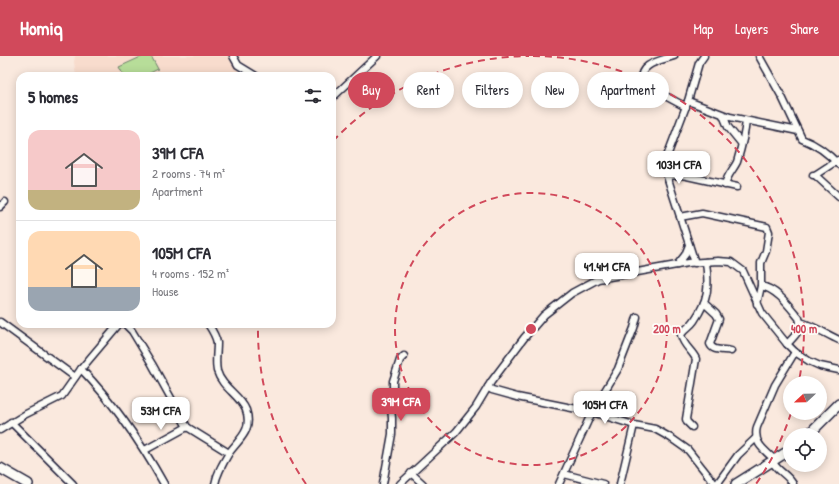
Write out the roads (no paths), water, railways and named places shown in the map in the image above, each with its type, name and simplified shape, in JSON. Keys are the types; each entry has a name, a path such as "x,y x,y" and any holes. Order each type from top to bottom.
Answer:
{"highway":[{"path":"816,428 837,408"},
{"path":"738,483 783,454"},
{"path":"0,468 28,484"}],"street":[{"path":"233,56 238,65 249,72"},
{"path":"336,94 376,56"},
{"path":"674,56 645,67 642,73 641,82 644,84 652,84 658,92 687,104 723,116 798,131"},
{"path":"695,263 668,176 666,159 687,104 699,63 704,56"},
{"path":"759,56 782,97 802,139 821,148 838,162 814,175 839,197"},
{"path":"723,116 728,127 741,143"},
{"path":"725,185 727,177 736,164 746,121"},
{"path":"668,176 681,175 737,187"},
{"path":"680,217 702,213 767,227 769,232 767,246 761,263 761,286 757,304"},
{"path":"677,265 685,255 689,245"},
{"path":"400,484 456,432 536,324 554,306 572,293 598,279 677,265 726,261 737,266 743,271 757,304 767,320 795,352 820,366 839,371"},
{"path":"692,427 686,419 696,359 686,347 681,335 684,330 694,321 704,303 708,289 706,262"},
{"path":"761,286 776,294 795,314 800,322 814,327 839,340"},
{"path":"704,303 716,314 719,319 710,344 711,348 731,351"},
{"path":"559,484 592,412 618,369 637,317"},
{"path":"0,322 75,377"},
{"path":"787,344 797,332 800,322"},
{"path":"0,430 11,422 62,396 81,369 116,328"},
{"path":"128,328 152,364 186,427 229,453"},
{"path":"210,328 217,343 217,371 226,386 242,404 247,414 245,434 229,453 220,469 215,484"},
{"path":"793,484 787,476 778,471 774,460 760,446 755,434 775,385 795,352"},
{"path":"383,484 392,434 391,408 393,398 393,381 400,360 404,356"},
{"path":"81,369 108,397 145,450 164,484"},
{"path":"488,387 492,390 517,397 592,412 634,425 655,429 677,442 690,452 716,484 738,455 756,438"},
{"path":"11,422 73,484"},
{"path":"620,484 634,425"},
{"path":"145,450 186,427"},
{"path":"411,473 423,484"},
{"path":"564,474 603,484"}]}
